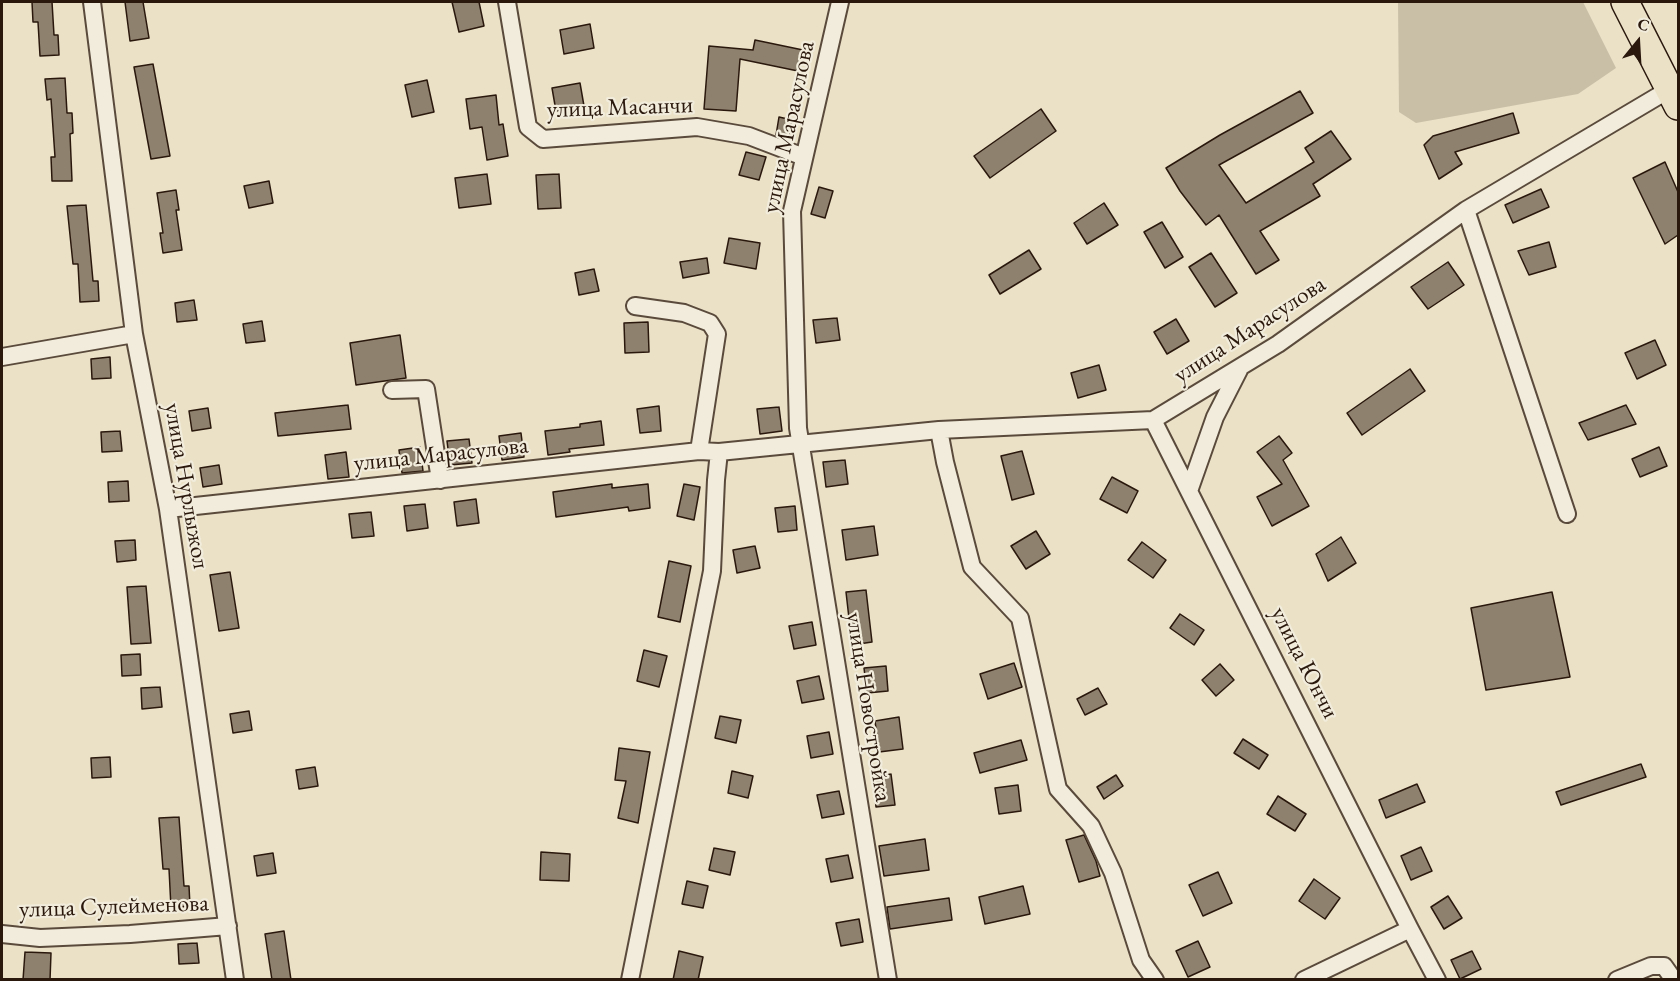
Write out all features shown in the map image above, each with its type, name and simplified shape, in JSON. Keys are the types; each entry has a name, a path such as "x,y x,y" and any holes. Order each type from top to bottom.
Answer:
{"main road":[{"path":"1625,2 1674,97"}],"street":[{"name":"улица Нурлыжол","path":"92,2 134,334 168,509 235,980"},
{"name":"улица Масанчи","path":"507,2 528,127 543,140 697,127 749,136 804,157"},
{"name":"улица Марасулова","path":"801,443 798,428 792,212 840,2"},
{"name":"улица Марасулова","path":"168,509 699,452 719,452 939,430 1153,420 1278,344 1466,210 1674,97"},
{"path":"1466,210 1567,514"},
{"path":"635,306 684,313 710,323 717,334 699,452"},
{"path":"2,357 134,334"},
{"path":"1189,491 1215,417 1239,369"},
{"path":"392,390 426,389 440,480"},
{"name":"улица Юнчи","path":"1153,420 1437,980"},
{"path":"939,430 972,567 1020,618 1058,789 1091,826 1113,873 1141,960 1155,980"},
{"name":"улица Новостройка","path":"801,443 888,980"},
{"path":"630,980 712,571 719,452"},
{"name":"улица Сулейменова","path":"2,934 40,938 228,926"},
{"path":"1305,980 1410,929"},
{"path":"1617,980 1644,975 1652,966 1664,966 1674,980"}],"shaded area":[{"path":"1398,2 1583,2 1616,68 1578,94 1416,123 1399,112"}],"building":[{"path":"32,2 52,2 54,35 58,35 59,55 40,56 38,22 33,22"},
{"path":"125,2 143,2 149,38 130,41"},
{"path":"452,2 479,2 484,26 459,32"},
{"path":"590,24 594,48 564,54 560,30"},
{"path":"755,40 803,50 798,71 740,59 736,111 704,109 709,46 753,50"},
{"path":"153,64 170,156 151,159 134,67"},
{"path":"65,78 67,113 72,113 73,133 70,134 72,181 52,181 51,157 55,157 51,99 47,100 45,79"},
{"path":"427,80 434,112 412,117 405,85"},
{"path":"580,83 584,106 556,111 552,88"},
{"path":"1300,91 1313,113 1219,165 1246,203 1314,162 1305,148 1331,131 1351,159 1313,184 1320,196 1260,231 1279,260 1256,274 1219,215 1206,225 1166,168"},
{"path":"496,95 499,125 503,124 508,156 487,160 482,127 470,129 466,99"},
{"path":"1041,109 1056,131 990,178 974,156"},
{"path":"1513,113 1519,133 1455,152 1462,164 1439,179 1424,145 1433,136"},
{"path":"779,117 792,120 789,138 776,135"},
{"path":"746,152 766,157 759,180 739,175"},
{"path":"1665,162 1678,192 1678,235 1665,244 1633,178"},
{"path":"487,174 491,204 459,208 455,178"},
{"path":"559,174 561,208 538,209 536,175"},
{"path":"269,181 273,203 249,208 244,186"},
{"path":"819,187 833,191 825,218 811,214"},
{"path":"1541,189 1549,207 1513,223 1505,205"},
{"path":"176,190 179,210 176,210 182,250 163,253 160,233 163,233 157,193"},
{"path":"1104,203 1118,225 1087,244 1074,223"},
{"path":"86,205 93,281 98,281 99,301 80,302 78,264 73,264 67,206"},
{"path":"1162,222 1183,257 1165,268 1144,232"},
{"path":"729,238 760,243 756,269 724,263"},
{"path":"1549,242 1556,267 1529,275 1518,251"},
{"path":"1029,250 1041,269 1000,294 989,275"},
{"path":"1211,253 1237,293 1215,307 1189,267"},
{"path":"707,258 709,273 683,278 680,262"},
{"path":"1448,262 1464,285 1428,309 1411,287"},
{"path":"594,269 599,291 579,295 575,273"},
{"path":"194,300 197,320 177,322 175,303"},
{"path":"837,318 840,340 816,343 813,320"},
{"path":"1176,319 1189,341 1167,354 1154,332"},
{"path":"262,321 265,341 246,343 243,324"},
{"path":"648,322 649,352 625,353 624,323"},
{"path":"400,335 406,378 356,385 350,343"},
{"path":"1655,340 1666,365 1637,379 1625,353"},
{"path":"110,357 111,378 92,379 91,359"},
{"path":"1099,365 1106,390 1078,398 1071,373"},
{"path":"1410,369 1425,391 1362,435 1347,413"},
{"path":"348,405 351,429 278,436 275,413"},
{"path":"1626,405 1636,424 1588,440 1579,423"},
{"path":"659,406 661,431 640,433 637,409"},
{"path":"779,407 782,431 760,434 757,409"},
{"path":"208,408 211,428 192,431 189,411"},
{"path":"601,421 604,445 569,449 570,452 548,455 545,431 580,427 580,424"},
{"path":"120,431 122,451 102,452 101,432"},
{"path":"521,433 524,457 502,460 499,436"},
{"path":"1279,436 1292,453 1283,460 1309,506 1272,526 1257,497 1282,484 1257,452"},
{"path":"469,439 472,463 450,465 447,441"},
{"path":"420,447 423,471 402,473 399,450"},
{"path":"1659,447 1667,466 1640,477 1632,459"},
{"path":"1022,451 1034,494 1012,500 1001,456"},
{"path":"346,452 349,477 328,479 325,455"},
{"path":"845,460 848,484 826,487 823,462"},
{"path":"219,465 222,484 203,487 200,468"},
{"path":"1112,477 1138,491 1127,513 1100,499"},
{"path":"128,481 129,501 109,502 108,482"},
{"path":"612,484 612,488 648,484 650,508 629,511 628,507 556,517 553,492"},
{"path":"684,484 700,487 694,520 677,516"},
{"path":"476,499 479,523 457,526 454,502"},
{"path":"425,504 428,528 407,531 404,506"},
{"path":"795,506 797,530 778,532 775,508"},
{"path":"371,512 374,536 352,538 349,514"},
{"path":"874,526 878,555 846,560 842,530"},
{"path":"1036,531 1050,554 1026,569 1011,546"},
{"path":"1341,537 1356,563 1328,581 1316,554"},
{"path":"135,540 136,560 117,562 115,541"},
{"path":"1142,542 1166,560 1153,578 1128,560"},
{"path":"755,546 760,568 737,573 733,550"},
{"path":"669,561 691,566 680,622 658,617"},
{"path":"230,572 239,628 219,631 210,575"},
{"path":"146,586 151,643 131,644 127,587"},
{"path":"866,590 872,642 852,645 846,592"},
{"path":"1552,592 1570,677 1486,690 1471,608"},
{"path":"1180,614 1204,630 1194,645 1170,628"},
{"path":"812,622 816,645 794,649 789,626"},
{"path":"644,650 667,656 659,687 637,681"},
{"path":"140,654 141,675 122,676 121,655"},
{"path":"1014,663 1022,687 988,699 980,674"},
{"path":"1220,664 1234,680 1216,696 1202,680"},
{"path":"886,666 888,691 867,693 864,668"},
{"path":"819,676 824,699 802,703 797,681"},
{"path":"160,687 162,707 142,709 141,688"},
{"path":"1098,688 1107,704 1085,715 1077,699"},
{"path":"249,711 252,730 233,733 230,714"},
{"path":"720,716 741,720 736,743 715,738"},
{"path":"899,717 903,749 879,752 875,721"},
{"path":"829,732 833,754 811,758 807,736"},
{"path":"1243,739 1268,755 1259,769 1234,753"},
{"path":"1021,740 1027,760 980,773 974,753"},
{"path":"619,748 650,752 638,823 618,818 626,781 615,780"},
{"path":"110,757 111,777 92,778 91,758"},
{"path":"1641,764 1646,777 1561,805 1556,792"},
{"path":"315,767 318,786 299,789 296,770"},
{"path":"732,771 753,776 748,798 728,793"},
{"path":"891,774 895,805 876,807 873,776"},
{"path":"1116,775 1123,786 1104,799 1097,787"},
{"path":"1417,784 1425,802 1386,818 1379,800"},
{"path":"1018,785 1021,811 999,814 995,788"},
{"path":"839,791 844,814 822,818 817,795"},
{"path":"1278,796 1306,814 1295,831 1267,814"},
{"path":"179,817 184,886 189,886 190,906 171,908 169,869 163,869 159,818"},
{"path":"1084,835 1100,876 1079,882 1066,840"},
{"path":"925,839 929,870 884,876 879,846"},
{"path":"1421,847 1432,871 1411,880 1401,856"},
{"path":"714,848 735,852 730,875 709,870"},
{"path":"541,852 570,854 569,881 540,880"},
{"path":"273,853 276,873 257,876 254,856"},
{"path":"848,855 853,878 831,882 826,859"},
{"path":"1218,872 1232,903 1203,916 1189,885"},
{"path":"1314,879 1340,898 1325,919 1299,901"},
{"path":"687,881 708,886 703,908 682,904"},
{"path":"1023,886 1030,914 985,924 979,897"},
{"path":"1448,896 1462,918 1444,929 1431,907"},
{"path":"949,898 952,920 890,929 887,907"},
{"path":"859,919 863,942 841,946 836,923"},
{"path":"284,931 291,980 272,980 265,934"},
{"path":"1198,941 1210,967 1188,977 1176,951"},
{"path":"197,943 199,963 179,964 178,944"},
{"path":"679,951 703,957 698,980 673,980"},
{"path":"1472,951 1481,969 1460,979 1451,960"},
{"path":"25,952 51,953 50,980 23,980"}]}
